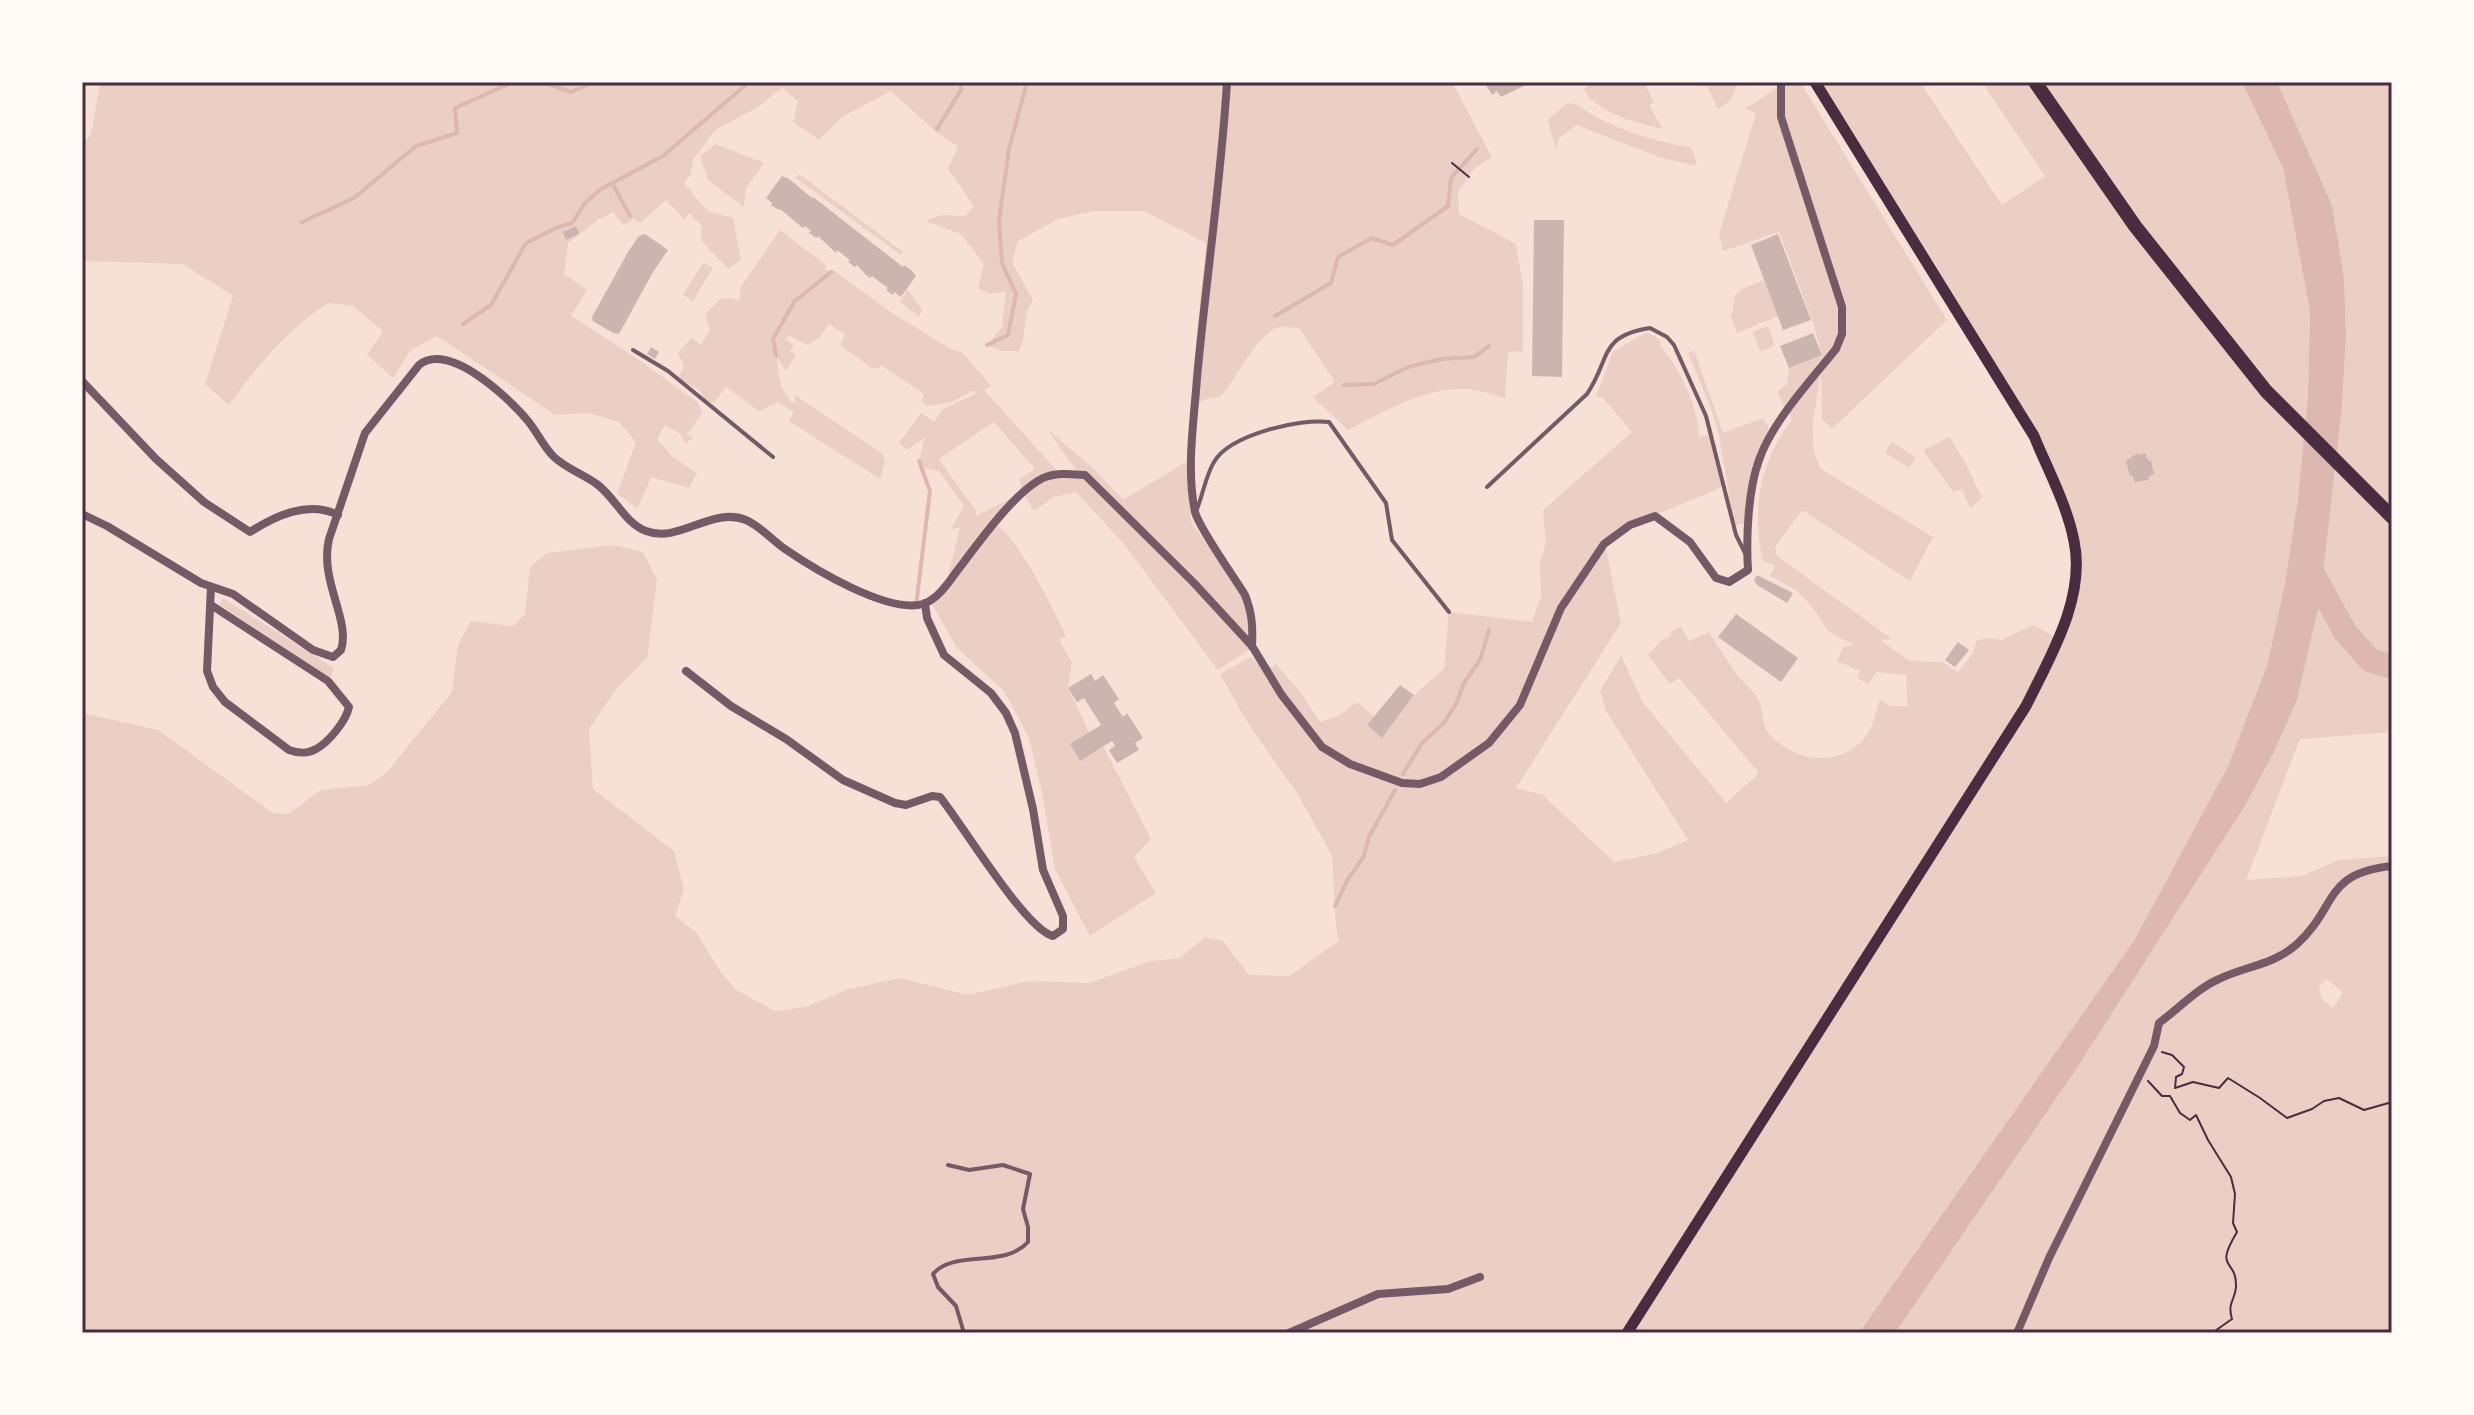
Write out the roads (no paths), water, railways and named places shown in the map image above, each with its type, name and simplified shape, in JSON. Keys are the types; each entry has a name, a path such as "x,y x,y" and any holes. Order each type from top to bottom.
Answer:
{"highway":[{"path":"2035,82 2135,226 2266,391 2392,517"}],"main road":[{"path":"1627,1333 2026,706 2054,648 2074,593 2074,542 2034,436 1815,82"}],"street":[{"path":"1227,82 1224,144 1205,292 1192,448 1195,514 1245,595 1253,619 1252,646"},
{"path":"82,514 211,587 233,594 324,656 333,657 341,650 344,636 326,566 329,539 365,433 427,359 449,359 484,380 526,419 553,456 597,485 632,524 649,532 668,533 713,518 731,517 748,521 784,549 831,578 895,604 909,606 938,596 981,540 1023,493 1044,477 1064,473 1085,475 1252,646 1265,672 1322,747 1380,777 1420,784 1441,777 1489,743 1520,705 1561,608 1604,544 1613,536 1630,525 1655,516 1690,542 1716,578 1729,582 1748,570 1753,480 1759,458 1775,429 1836,349 1843,320 1835,282 1781,117 1780,84"},
{"path":"82,381 156,459 204,502 250,532 268,520 301,509 323,509 338,515"},
{"path":"211,587 207,671 218,696 289,750 298,753 317,749 347,718 349,707 328,681 211,605"},
{"path":"686,671 731,706 786,739 843,780 906,805 932,796 940,797 974,848 1016,901 1046,934 1053,936 1063,929 1063,916 1043,870 1033,809 1015,733 1006,713 991,693 944,655 927,618 925,603"},
{"path":"2017,1333 2049,1258 2154,1046 2159,1023 2217,979 2268,963 2295,946 2311,929 2333,891 2344,881 2371,869 2392,866"},
{"path":"1289,1333 1378,1294 1448,1289 1480,1277"}],"lane":[{"path":"1487,487 1587,394 1596,381 1610,344 1622,335 1650,328 1667,337 1674,345 1706,416 1736,535 1747,557"},
{"path":"633,350 668,371 773,457"},
{"path":"1195,514 1214,461 1228,445 1271,429 1329,422 1386,503 1392,540 1449,612"},
{"path":"948,1165 969,1170 1003,1165 1030,1174 1023,1209 1028,1242 1021,1251 953,1263 937,1268 933,1274 938,1287 956,1306 964,1333"}],"waterway":[{"path":"302,222 354,198 416,146 457,133 455,108 513,82"},
{"path":"542,82 571,92 594,82"},
{"path":"463,324 491,305 526,243 572,223 585,203 601,189 663,156 749,82"},
{"path":"937,129 961,90 961,82"},
{"path":"987,345 1008,335 1016,294 1002,263 999,221 1009,149 1027,82"},
{"path":"1275,316 1331,283 1338,257 1372,238 1393,245 1448,206 1451,178 1477,149"},
{"path":"612,183 630,216"},
{"path":"776,356 773,339 794,302 831,272"},
{"path":"1344,385 1374,384 1408,367 1441,359 1474,357 1489,346"},
{"path":"916,606 930,491 919,461"},
{"path":"2306,561 2345,632 2370,660 2392,667"},
{"path":"1403,774 1422,743 1444,723 1457,702 1464,683 1480,660 1489,630"},
{"path":"1335,906 1363,858 1369,837 1395,790"}]}
